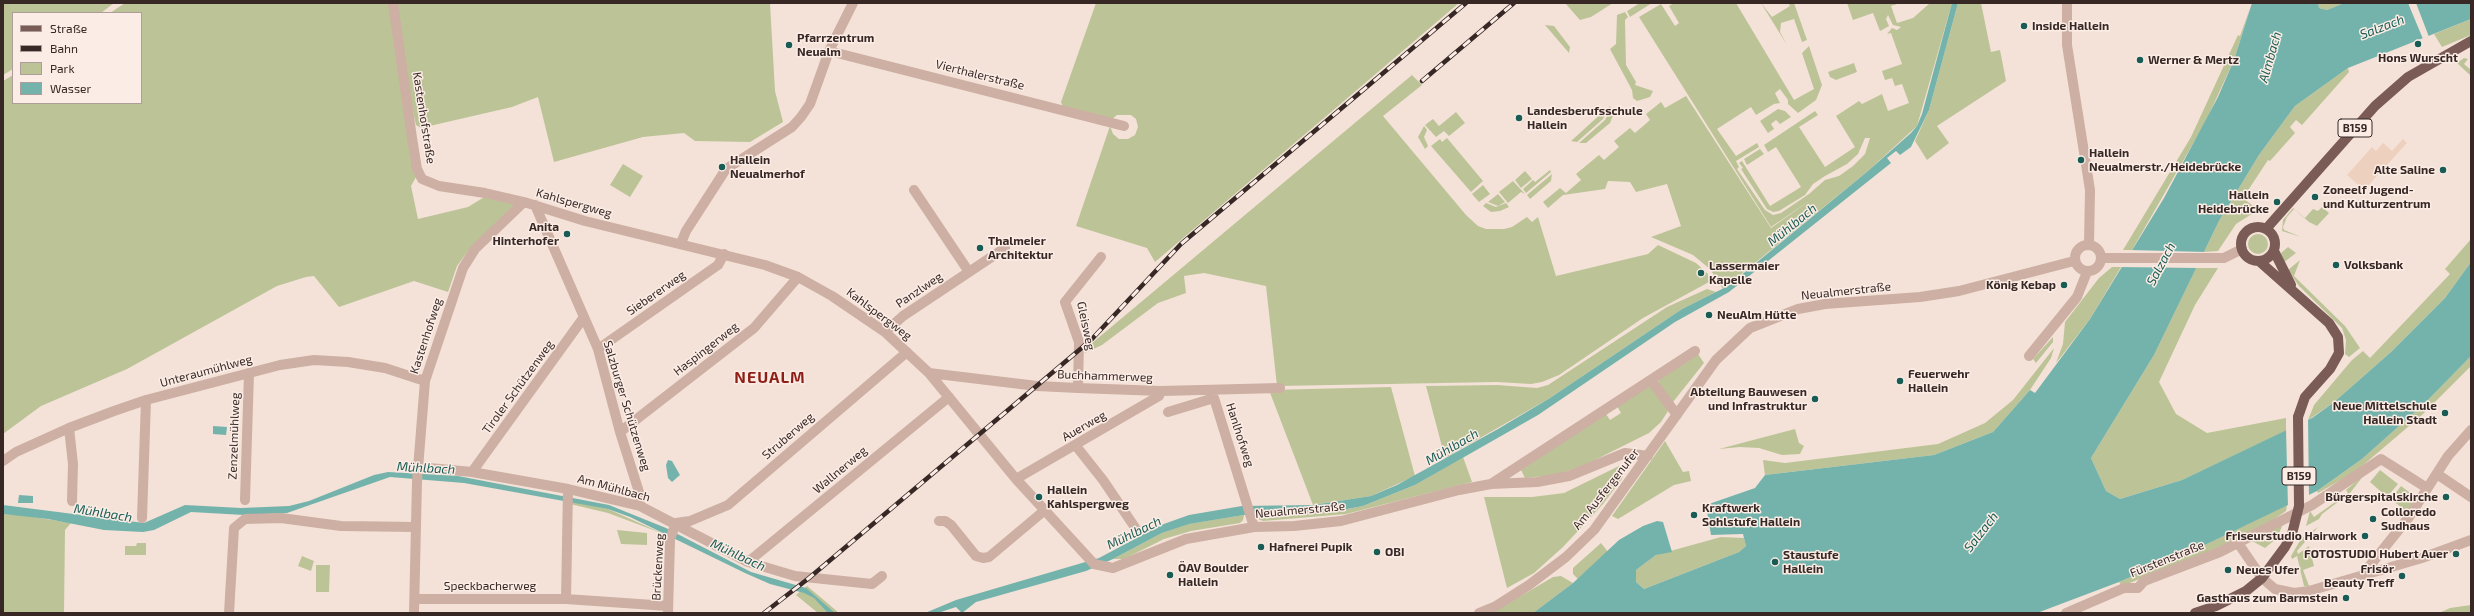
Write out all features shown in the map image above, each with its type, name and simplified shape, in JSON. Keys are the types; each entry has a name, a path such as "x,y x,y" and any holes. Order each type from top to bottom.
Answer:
{"main road":[{"name":"B159","path":"2294,290 2274,251 2274,240 2266,229 2375,106 2408,77 2471,41"},
{"path":"2242,249 2242,238 2250,229 2255,227 2266,229"},
{"name":"B159","path":"2195,613 2232,599 2262,578 2285,548 2292,534 2299,506 2298,418 2305,397 2330,369 2339,353 2338,337 2329,323 2294,290 2259,261 2248,258 2242,249"},
{"path":"2259,261 2268,258 2274,251"}],"street":[{"name":"Kastenhofstraße","path":"393,3 417,169 422,179 438,186 485,192 524,202"},
{"path":"681,243 686,231 726,169 792,127 801,117 810,104 829,51 853,3"},
{"path":"2067,3 2067,45 2090,190 2089,245"},
{"name":"Vierthalerstraße","path":"829,51 1124,126"},
{"path":"914,190 969,272"},
{"name":"Kahlspergweg","path":"524,202 586,221 724,254 798,277 857,311 885,332 929,373 1016,479 1080,551 1094,564 1113,568"},
{"name":"Kastenhofweg","path":"414,613 418,474 425,381 463,268 475,250 524,202"},
{"name":"Salzburger Schützenweg","path":"535,205 598,349 620,432 639,492 640,506"},
{"path":"2089,245 2097,248 2102,258 2095,269 2087,272 2079,269 2074,261 2078,249 2089,245"},
{"name":"Panzlweg","path":"885,332 903,316 1005,248"},
{"path":"2102,258 2224,258 2242,249"},
{"name":"Siebererweg","path":"598,349 718,265 724,254"},
{"name":"Gleisweg","path":"1078,388 1079,342 1065,302 1101,257"},
{"name":"Neualmerstraße","path":"1668,428 1716,360 1734,341 1750,328 1775,316 1826,304 1920,297 1959,291 2074,261"},
{"path":"2029,356 2077,297 2087,272"},
{"name":"Haspingerweg","path":"620,432 754,328 798,277"},
{"name":"Tiroler Schützenweg","path":"472,472 584,317"},
{"name":"Neualmerstraße","path":"1491,484 1695,351"},
{"name":"Struberweg","path":"674,526 728,505 907,352"},
{"name":"Unteraumühlweg","path":"3,461 16,452 70,428 146,400 280,365 314,360 348,362 385,368 425,381"},
{"name":"Zenzelmühlweg","path":"246,500 249,373"},
{"name":"Buchhammerweg","path":"929,373 1037,386 1078,388 1161,391 1280,388"},
{"path":"1651,380 1677,416"},
{"path":"1182,390 1186,407"},
{"name":"Auerweg","path":"1016,479 1076,446 1160,396 1161,391"},
{"name":"Wallnerweg","path":"748,562 949,397"},
{"name":"Hanlhofweg","path":"1168,412 1214,398 1252,522"},
{"path":"142,518 146,400"},
{"path":"70,428 73,464 72,501"},
{"name":"Am Ausfergenufer","path":"1479,613 1496,606 1529,585 1566,557 1594,530 1668,428"},
{"path":"2364,573 2409,517 2448,456 2471,430"},
{"path":"1076,446 1103,480 1136,529"},
{"name":"Neualmerstraße","path":"1113,568 1186,539 1252,522 1294,526 1341,521 1459,490 1491,484 1537,482 1569,476 1625,453 1648,456"},
{"name":"Fürstenstraße","path":"2066,613 2124,588 2138,588 2144,581 2220,552 2312,505 2381,459 2428,488"},
{"name":"Am Mühlbach","path":"418,474 472,472 567,495 640,506 700,539 748,562 769,570 809,578 872,584 882,576"},
{"path":"2436,474 2471,498"},
{"path":"566,599 567,495"},
{"path":"939,521 945,521 951,524 976,556 984,558 989,557 1045,510"},
{"path":"229,613 234,528 245,519 280,518 341,526 416,527"},
{"name":"Brückenweg","path":"668,609 670,539 674,526"},
{"path":"2238,543 2262,578 2275,589 2294,593 2309,591 2364,573 2422,558 2471,540"},
{"name":"Speckbacherweg","path":"415,599 566,599 668,609"}],"green space":[{"path":"3,3 114,3 102,12 12,12 12,70 3,75"},
{"path":"125,3 390,3 416,177 411,186 418,219 468,207 486,196 515,202 513,209 468,251 457,266 448,292 414,281 339,307 314,276 277,286 127,369 41,406 3,434 3,81 12,76 12,104 142,104 142,12 112,12"},
{"path":"397,3 770,3 775,91 783,122 750,142 695,141 684,133 643,137 554,162 538,97 512,107 421,128 416,125 412,107"},
{"path":"1096,3 1459,3 1155,262 1147,248 1076,226 1110,126 1113,134 1119,139 1128,139 1135,135 1138,127 1136,119 1131,115 1117,115 1111,120 1064,109 1061,102"},
{"path":"1565,3 1613,3 1591,17 1580,20"},
{"path":"1640,3 1652,3 1630,17 1627,11"},
{"path":"1674,3 1736,3 1794,100 1814,89 1802,53 1809,46 1822,85 1816,100 1798,113 1788,104 1788,100 1780,89 1775,93 1780,103 1774,104 1756,115 1751,107 1717,129 1736,156 1757,143 1759,147 1736,161 1739,167 1737,169 1765,210 1773,215 1781,213 1809,194 1825,180 1839,176 1853,166 1865,154 1870,138 1865,138 1858,154 1847,164 1813,184 1805,195 1779,211 1773,212 1767,209 1741,169 1743,168 1739,163 1742,161 1770,206 1801,187 1776,147 1768,152 1764,145 1815,111 1818,115 1799,127 1825,167 1855,147 1836,116 1859,101 1862,104 1882,94 1888,111 1909,103 1902,84 1895,86 1892,78 1885,80 1882,71 1902,64 1891,33 1887,34 1892,28 1897,30 1901,27 1893,25 1888,15 1886,19 1889,26 1880,31 1873,13 1853,20 1847,3 1900,3 1891,6 1897,23 1913,18 1930,3 1952,3 1917,126 1868,171 1723,289 1710,269 1693,255 1651,237 1681,226 1667,184 1636,192 1630,182 1608,181 1605,189 1563,195 1548,208 1543,202 1560,188 1566,193 1581,180 1576,174 1599,155 1604,160 1619,147 1614,141 1630,128 1635,133 1650,120 1646,114 1661,102 1665,108 1686,96 1771,228 1812,199 1771,227 1639,17 1661,4 1675,26 1679,23 1669,6"},
{"path":"1761,3 1772,17 1790,6 1788,3 1794,3 1807,40 1802,42 1794,19 1781,23 1780,32 1787,45"},
{"path":"1958,3 1981,3 1991,52 2000,50 2006,81 1937,126 1949,143 1927,160 1915,141 1929,110"},
{"path":"2252,3 2234,60 2206,121 2132,250 2123,250 2191,137 2238,35 2240,36"},
{"path":"2318,3 2344,3 2327,10 2319,8"},
{"path":"1625,12 1628,17 1625,20 1626,65 1636,82 1635,85 1653,91 1650,97 1637,101 1633,98 1632,90 1610,49 1616,44 1617,15"},
{"path":"2471,19 2471,35 2442,47 2434,34"},
{"path":"1545,25 1554,26 1570,47 1569,53"},
{"path":"2464,58 2468,59 2464,64 2471,70 2471,76 2457,63"},
{"path":"1854,63 1857,72 1836,80 1830,77 1828,72"},
{"path":"2348,68 2349,72 2302,125 2296,120 2290,127 2295,133 2270,161 2268,160 2243,198 2258,210 2236,224 2218,251 2204,252 2219,221 2259,155 2295,106"},
{"path":"1412,75 1422,85 1383,116 1466,215 1478,226 1486,229 1504,229 1512,227 1527,217 1532,222 1538,217 1556,276 1648,254 1658,245 1696,263 1708,274 1709,282 1643,318 1559,375 1542,382 1531,384 1497,382 1277,386 1266,286 1204,273 1184,276 1186,293 1158,303 1102,345 1085,353 1085,349"},
{"path":"1610,106 1613,115 1610,123 1586,143 1579,143 1605,120 1608,114 1606,110"},
{"path":"1778,109 1785,111 1791,117 1780,124 1776,120 1771,124 1774,129 1768,133 1760,121"},
{"path":"1604,111 1605,115 1603,119 1577,142 1571,141"},
{"path":"1456,112 1465,123 1449,136 1444,131 1436,137 1425,125 1433,119 1439,126"},
{"path":"1424,126 1427,130 1424,137 1428,146 1425,149 1418,137"},
{"path":"1447,138 1483,181 1471,192 1431,146 1440,139 1442,142"},
{"path":"1760,149 1764,154 1747,165 1744,159"},
{"path":"623,164 643,176 630,197 610,185"},
{"path":"1550,170 1551,172 1526,193 1523,189 1533,180 1535,182"},
{"path":"1525,171 1532,179 1521,188 1515,180"},
{"path":"1552,174 1551,181 1530,199 1527,195"},
{"path":"1513,181 1525,194 1521,192 1508,203 1499,192"},
{"path":"1483,185 1490,194 1479,202 1472,194"},
{"path":"1498,194 1505,202 1498,206 1488,202"},
{"path":"1486,203 1496,207 1506,203 1509,207 1500,211 1491,212 1483,206"},
{"path":"2322,207 2329,213 2317,226 2309,222 2294,209 2287,217 2283,227 2284,230 2301,237 2282,231 2283,220 2293,208 2305,218 2313,209 2318,211"},
{"path":"2258,234 2265,237 2268,244 2265,251 2258,254 2251,251 2248,244 2251,237"},
{"path":"2471,239 2471,262 2445,298 2391,352 2333,403 2308,420 2314,405 2352,360 2363,351 2370,358 2450,274 2445,269"},
{"path":"2288,247 2296,253 2283,263 2281,253"},
{"path":"2300,260 2294,276 2345,326 2360,348 2349,357 2345,354 2346,340 2342,328 2299,286 2288,270"},
{"path":"2112,267 2121,267 2090,319 2056,363 2063,344 2065,322 2099,278"},
{"path":"2196,268 2218,268 2195,305 2159,382 2176,414 2207,433 2286,418 2286,431 2182,480 2120,499 2106,491 2091,458 2154,355"},
{"path":"1707,289 1716,292 1682,309 1550,398 1445,458 1426,386 1497,385 1537,388 1548,385 1667,307"},
{"path":"2053,337 2053,342 2036,363 2033,359"},
{"path":"2054,348 2051,358 2030,390 1993,432 1934,455 1765,475 1763,460 1785,463 1938,444 1985,423 2013,400"},
{"path":"1698,354 1704,363 1673,402 1658,385 1659,380"},
{"path":"2471,356 2470,367 2422,415 2355,472 2318,493 2317,491 2362,459 2425,403"},
{"path":"1649,386 1654,388 1668,411 1661,422 1649,433 1581,467 1554,475 1525,478 1521,470 1606,414 1610,420 1621,413 1617,406"},
{"path":"1391,387 1415,476 1371,496 1313,505 1269,390"},
{"path":"1795,429 1799,443 1804,446 1800,454 1782,455 1759,448 1740,447 1719,449"},
{"path":"1665,441 1683,472 1689,471 1691,481 1674,485 1618,519 1612,516"},
{"path":"1463,457 1472,482 1346,514 1263,521 1256,518 1255,515 1342,510 1363,506 1415,485"},
{"path":"1619,466 1624,468 1622,479 1603,504 1563,547 1534,573 1507,588 1484,497 1532,497 1564,493"},
{"path":"2380,470 2398,484 2387,497 2370,482"},
{"path":"2364,475 2350,493 2322,514 2319,519 2306,526 2310,511 2314,517 2348,493 2346,490"},
{"path":"2401,486 2417,498 2407,512 2391,499"},
{"path":"571,501 608,509 664,534 608,513 570,504"},
{"path":"2287,505 2286,511 2267,524 2221,547 2122,586 2119,582 2205,545"},
{"path":"3,514 21,515 71,523 65,530 64,613 3,613"},
{"path":"1244,515 1243,520 1240,523 1191,531 1164,539 1124,559 1113,559 1162,533 1188,524"},
{"path":"2283,524 2277,538 2265,548 2252,541"},
{"path":"2318,527 2297,551 2298,554 2309,546 2314,566 2303,570 2309,586 2304,586 2297,556 2292,559 2291,556 2301,539"},
{"path":"617,530 647,533 647,545 621,544"},
{"path":"1721,537 1744,538 1746,546 1739,552 1644,589 1636,582 1636,570 1656,555"},
{"path":"137,543 146,543 146,555 125,555 125,546 136,546"},
{"path":"1601,543 1608,552 1578,579 1573,574 1573,568"},
{"path":"302,556 314,561 311,571 298,566"},
{"path":"316,565 330,565 329,592 316,592"},
{"path":"1561,576 1573,583 1533,613 1492,613 1553,577"},
{"path":"807,586 839,613 818,613 796,595"},
{"path":"2471,605 2471,613 2439,613 2450,608"}],"shaded area":[{"path":"2403,139 2407,143 2364,190 2347,175 2372,147 2376,151 2383,143 2392,151"}],"water":[{"path":"1952,3 1958,3 1929,110 1911,147 1900,155 1896,151 1887,158 1891,163 1729,292 1675,322 1538,415 1415,485 1363,506 1342,510 1244,515 1189,524 1162,533 1113,559 1086,571 976,602 962,613 956,607 938,613 925,613 956,600 1099,558 1161,525 1189,515 1242,506 1313,505 1371,496 1397,485 1498,429 1550,398 1682,309 1728,286 1868,171 1911,133 1917,126 1922,114"},
{"path":"2252,3 2318,3 2319,8 2327,10 2344,3 2471,3 2471,19 2348,68 2295,106 2259,155 2219,221 2154,355 2091,458 2106,491 2120,499 2182,480 2312,418 2333,403 2391,352 2445,298 2471,262 2471,356 2425,403 2362,459 2317,491 2205,545 2119,582 2037,613 1533,613 1573,583 1619,540 1643,526 1657,521 1663,522 1672,552 1656,555 1636,570 1636,582 1644,589 1739,552 1746,546 1743,534 1711,535 1706,505 1755,488 1765,475 1934,455 1993,432 2030,390 2035,393 2090,319 2164,198 2218,97 2234,60"},
{"path":"213,426 227,427 226,435 213,434"},
{"path":"668,460 672,461 680,475 672,482 668,478 666,465"},
{"path":"388,472 458,476 609,505 666,528 751,572 806,588 835,613 828,613 814,598 804,593 770,584 630,517 608,509 464,483 390,477 287,513 244,515 191,512 154,530 143,532 104,530 48,519 3,514 3,505 144,523 185,505 241,508 289,506 309,501 374,475"},
{"path":"19,495 33,496 33,503 18,503"}],"pier":[{"path":"2408,3 2416,3 2429,37 2423,39"},
{"path":"2130,250 2206,252 2198,268 2119,267"},
{"path":"2308,418 2309,497 2288,507 2286,429"}],"railway":[{"path":"764,613 809,578 1091,340 1181,244 1466,3"},
{"path":"1422,81 1514,3"}],"place":[{"name":"Inside Hallein","path":"2024,26"},
{"name":"Hons Wurscht","path":"2418,44"},
{"name":"Pfarrzentrum Neualm","path":"789,45"},
{"name":"Werner & Mertz","path":"2140,60"},
{"name":"Landesberufsschule Hallein","path":"1519,118"},
{"name":"Hallein Neualmerstr./Heidebrücke","path":"2081,160"},
{"name":"Hallein Neualmerhof","path":"722,167"},
{"name":"Alte Saline","path":"2443,170"},
{"name":"Zoneelf Jugend- und Kulturzentrum","path":"2315,197"},
{"name":"Hallein Heidebrücke","path":"2277,202"},
{"name":"Anita Hinterhofer","path":"567,234"},
{"name":"Thalmeier Architektur","path":"980,248"},
{"name":"Volksbank","path":"2336,265"},
{"name":"Lassermaier Kapelle","path":"1701,273"},
{"name":"König Kebap","path":"2064,285"},
{"name":"NeuAlm Hütte","path":"1709,315"},
{"name":"Feuerwehr Hallein","path":"1900,381"},
{"name":"Abteilung Bauwesen und Infrastruktur","path":"1815,399"},
{"name":"Neue Mittelschule Hallein Stadt","path":"2445,413"},
{"name":"Hallein Kahlspergweg","path":"1039,497"},
{"name":"Bürgerspitalskirche","path":"2446,497"},
{"name":"Kraftwerk Sohlstufe Hallein","path":"1694,515"},
{"name":"Colloredo Sudhaus","path":"2373,519"},
{"name":"Friseurstudio Hairwork","path":"2365,536"},
{"name":"Hafnerei Pupik","path":"1261,547"},
{"name":"OBI","path":"1377,552"},
{"name":"FOTOSTUDIO Hubert Auer","path":"2456,554"},
{"name":"Staustufe Hallein","path":"1775,562"},
{"name":"Neues Ufer","path":"2228,570"},
{"name":"ÖAV Boulder Hallein","path":"1170,575"},
{"name":"Frisör Beauty Treff","path":"2402,576"},
{"name":"Gasthaus zum Barmstein","path":"2346,598"}],"district":[{"name":"NEUALM","path":"770,378"}],"water label":[{"name":"Salzach","path":"2382,27"},
{"name":"Almbach","path":"2270,57"},
{"name":"Mühlbach","path":"1792,225"},
{"name":"Salzach","path":"2161,264"},
{"name":"Mühlbach","path":"1452,447"},
{"name":"Mühlbach","path":"426,468"},
{"name":"Mühlbach","path":"103,513"},
{"name":"Salzach","path":"1981,532"},
{"name":"Mühlbach","path":"1134,533"},
{"name":"Mühlbach","path":"738,555"}]}
